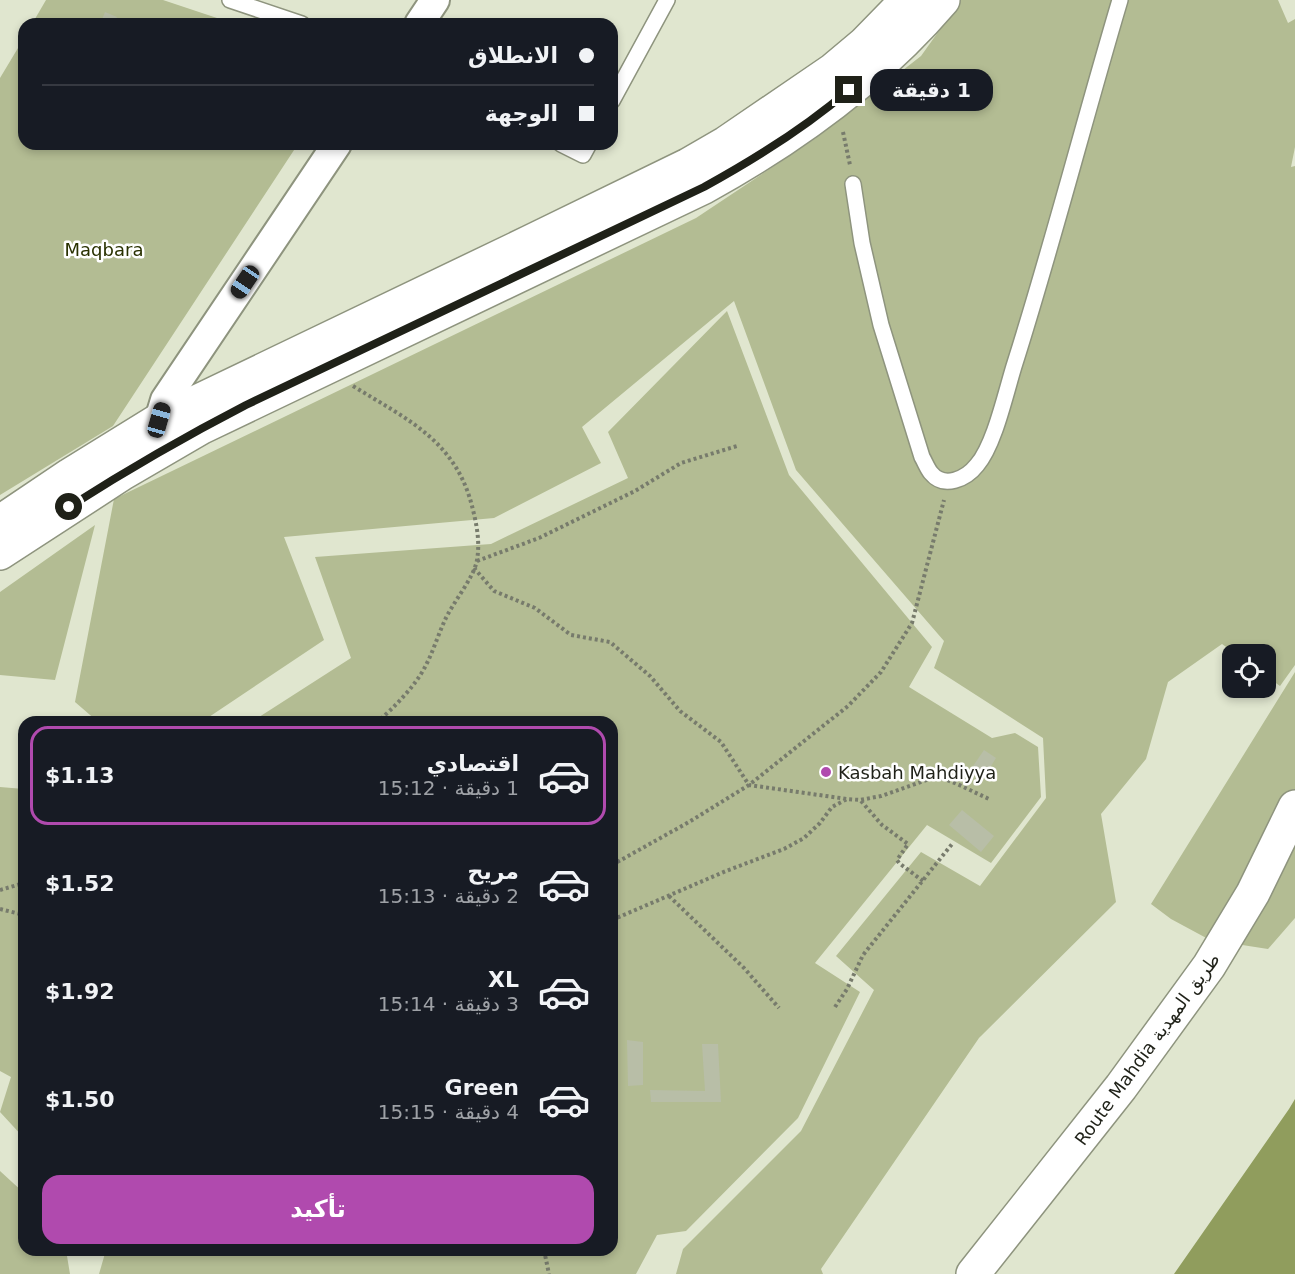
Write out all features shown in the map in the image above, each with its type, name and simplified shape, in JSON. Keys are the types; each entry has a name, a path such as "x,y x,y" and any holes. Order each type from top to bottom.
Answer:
{"street":[{"path":"423,18 435,0"},
{"path":"0,522 70,475 166,432 551,232 688,165 726,143 833,70 896,13 907,0"},
{"path":"0,553 123,473 166,432 246,405 629,223 742,166 836,101 884,62 918,29 943,0"},
{"path":"166,432 165,400 333,150"},
{"name":"Route Mahdia طريق المهدية","path":"973,1274 1122,1087 1209,966 1253,893 1295,807"}],"lane":[{"path":"230,0 284,18"},
{"path":"618,90 667,0"},
{"path":"853,184 862,243 878,313 922,457 931,473 939,480 948,482 958,480 977,465 993,431 1031,313 1120,0"},
{"path":"573,150 583,155 585,150"}],"path":[{"path":"843,130 853,184"},
{"path":"325,368 408,419 442,446 461,472 478,532 477,561 446,618 424,668 408,690 383,716"},
{"path":"477,561 539,538 635,491 681,463 737,446"},
{"path":"618,862 749,785 848,706 881,672 912,623 948,482"},
{"path":"474,568 494,591 535,608 571,635 610,642 650,676 680,711 721,742 749,785 860,800 896,792 932,778 944,779 990,799"},
{"path":"618,918 784,849 804,838 820,823 832,807 847,799"},
{"path":"860,800 882,825 908,844 897,860 923,881"},
{"path":"835,1007 847,989 863,955 952,844"},
{"path":"0,890 18,885"},
{"path":"669,896 744,968 779,1008"},
{"path":"0,909 18,914"},
{"path":"545,1256 549,1274"}],"green space":[{"path":"46,0 163,0 217,18 36,18"},
{"path":"961,0 1278,0 1288,23 1295,19 1295,147 1291,167 1295,166 1295,665 1280,686 1276,683 1276,644 1222,644 1168,682 1146,759 1101,814 1116,902 979,1038 821,1269 823,1274 676,1274 683,1249 801,1131 874,990 836,956 921,852 980,886 1046,798 1043,738 934,668 944,641 796,470 734,301 582,427 601,463 494,518 284,537 324,640 210,716 91,716 75,702 114,499 696,218 816,138 921,56"},
{"name":"Maqbara","path":"18,48 18,150 294,150 113,426 0,495 0,78"},
{"name":"Kasbah Mahdiyya","path":"727,311 789,475 932,647 909,687 992,738 1015,733 1038,747 1041,797 991,863 927,825 815,963 860,992 798,1118 686,1231 657,1235 636,1274 99,1274 104,1256 618,1256 618,716 261,716 351,658 315,557 491,544 628,478 608,432"},
{"path":"95,525 55,680 0,675 0,592"},
{"path":"1295,672 1295,918 1268,949 1210,940 1171,919 1151,904"},
{"path":"0,787 18,788 18,1132 0,1112 11,1077 0,1071"},
{"path":"0,1171 18,1188 18,1256 67,1256 70,1274 0,1274"}],"shaded area":[{"path":"1295,1099 1295,1274 1174,1274 1289,1109"}],"building":[{"path":"105,12 117,17 117,18 103,18"},
{"path":"984,750 996,758 986,774 973,766"},
{"path":"962,810 994,836 981,852 949,825"},
{"path":"627,1040 643,1042 643,1085 628,1086"},
{"path":"702,1044 718,1044 721,1102 651,1102 650,1090 705,1091"}],"place":[{"name":"Kasbah Mahdiyya","path":"826,772"}],"route":[{"path":"69,507 202,427 704,187 779,142 849,90"}]}
